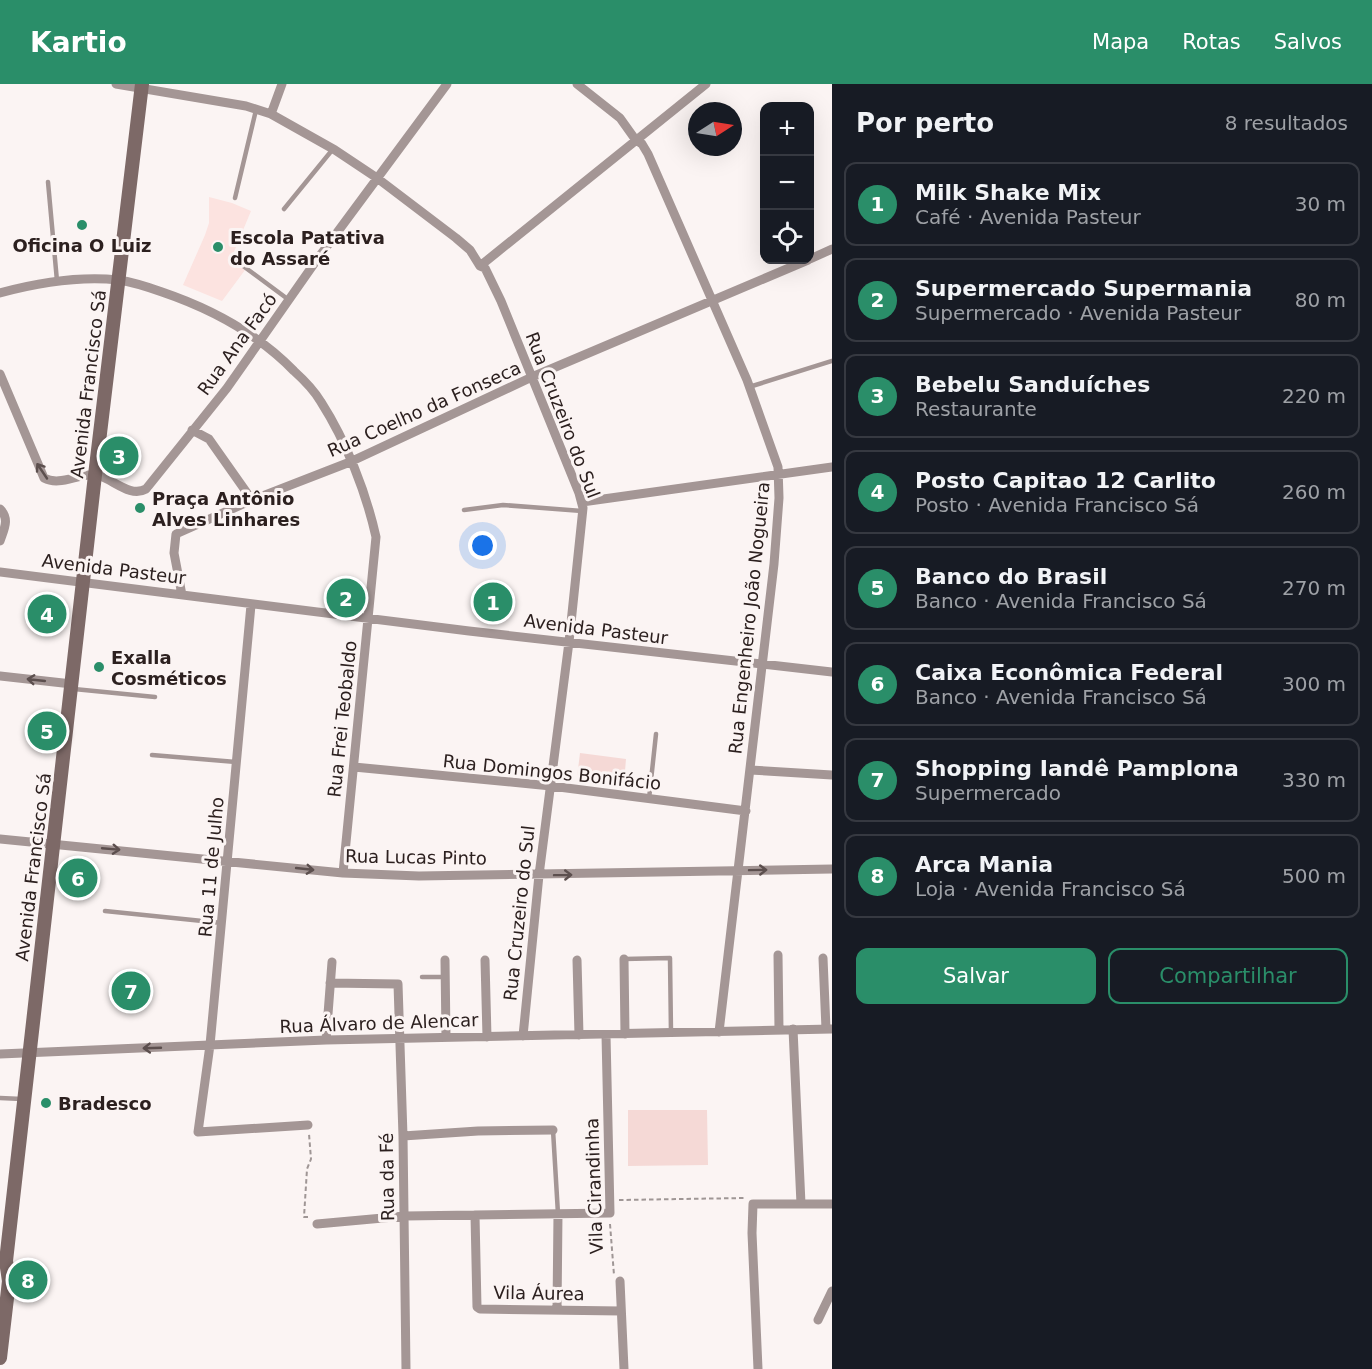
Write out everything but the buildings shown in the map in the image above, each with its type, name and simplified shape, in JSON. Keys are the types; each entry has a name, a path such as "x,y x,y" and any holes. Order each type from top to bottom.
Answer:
{"main road":[{"name":"Avenida Francisco Sá","path":"0,1278 6,1261 95,475 142,86"},
{"name":"Avenida Francisco Sá","path":"0,1358 9,1281 6,1261"}],"street":[{"name":"Rua Cruzeiro do Sul","path":"116,84 142,86 271,114 333,149 377,178 470,249 490,277 582,506 569,642 539,875 523,1036"},
{"path":"271,114 282,84"},
{"name":"Rua Ana Facó","path":"95,475 133,491 142,491 154,481 262,341 289,300 447,84"},
{"name":"Rua Engenheiro João Nogueira","path":"577,84 620,118 648,154 749,387 778,467 775,554 719,1032"},
{"path":"480,266 706,84"},
{"name":"Rua Coelho da Fonseca","path":"814,257 832,249"},
{"name":"Rua Coelho da Fonseca","path":"182,595 174,553 176,534 252,500 350,462 532,378 798,264"},
{"name":"Rua Frei Teobaldo","path":"0,293 57,282 119,280 176,297 232,321 262,341 304,380 321,400 370,512 375,537 343,873"},
{"path":"0,374 44,478 56,481 95,475"},
{"path":"192,430 209,439 252,500"},
{"path":"582,506 832,466"},
{"path":"0,508 5,514 6,521 0,541"},
{"name":"Avenida Pasteur","path":"0,573 251,605 832,672"},
{"name":"Rua 11 de Julho","path":"251,605 210,1045 198,1132 308,1125"},
{"path":"0,676 72,686"},
{"name":"Rua Domingos Bonifácio","path":"354,767 551,786 746,811"},
{"path":"750,770 832,775"},
{"name":"Rua Lucas Pinto","path":"0,838 343,873 419,876 832,869"},
{"path":"778,955 779,1030"},
{"path":"823,958 829,1029"},
{"path":"624,959 625,1034"},
{"path":"445,960 446,1037"},
{"path":"485,960 487,1037"},
{"path":"577,960 579,1035"},
{"path":"326,1040 332,962"},
{"name":"Rua da Fé","path":"330,983 398,984 405,1216 406,1369"},
{"path":"793,1029 801,1204"},
{"name":"Rua Álvaro de Alencar","path":"0,1054 326,1040 829,1029"},
{"name":"Vila Cirandinha","path":"606,1035 610,1213"},
{"path":"403,1137 478,1131 553,1130"},
{"path":"758,1369 752,1233 753,1204 832,1204"},
{"path":"316,1224 405,1216 610,1213"},
{"path":"557,1310 558,1214"},
{"name":"Vila Áurea","path":"475,1215 477,1307 480,1309 621,1311"},
{"path":"621,1281 624,1369"},
{"path":"818,1320 832,1291"}],"lane":[{"path":"235,198 256,109"},
{"path":"284,209 333,149"},
{"path":"48,182 57,282"},
{"path":"235,260 289,300"},
{"path":"749,387 832,361"},
{"path":"464,510 503,505 582,506"},
{"path":"72,686 156,697"},
{"path":"649,799 656,734"},
{"path":"152,755 237,762"},
{"path":"105,911 222,923"},
{"path":"624,959 670,957 671,1033"},
{"path":"422,977 445,977"},
{"path":"0,1098 24,1100"},
{"path":"553,1130 558,1214"}],"path":[{"path":"308,1125 311,1159 307,1169 304,1217 313,1218 316,1224"},
{"path":"609,1200 754,1198 753,1204"},
{"name":"Vila Cirandinha","path":"610,1213 614,1276 621,1281"}],"shaded area":[{"name":"Escola Patativa do Assaré","path":"209,197 251,211 231,259 245,270 222,301 183,285 209,223"},
{"path":"580,753 626,759 624,783 577,778"},
{"path":"628,1110 707,1110 708,1165 628,1166"}],"place":[{"name":"Oficina O Luiz","path":"82,225"},
{"name":"Escola Patativa do Assaré","path":"218,247"},
{"name":"Bebelu Sanduíches","path":"119,456"},
{"name":"Praça Antônio Alves Linhares","path":"140,508"},
{"name":"Supermercado Supermania","path":"346,598"},
{"name":"Milk Shake Mix","path":"493,602"},
{"name":"Posto Capitao 12 Carlito","path":"47,614"},
{"name":"Exalla Cosméticos","path":"99,667"},
{"name":"Banco do Brasil","path":"47,731"},
{"name":"Caixa Econômica Federal","path":"78,878"},
{"name":"Shopping Iandê Pamplona","path":"131,991"},
{"name":"Bradesco","path":"46,1103"},
{"name":"Arca Mania","path":"28,1280"}]}
